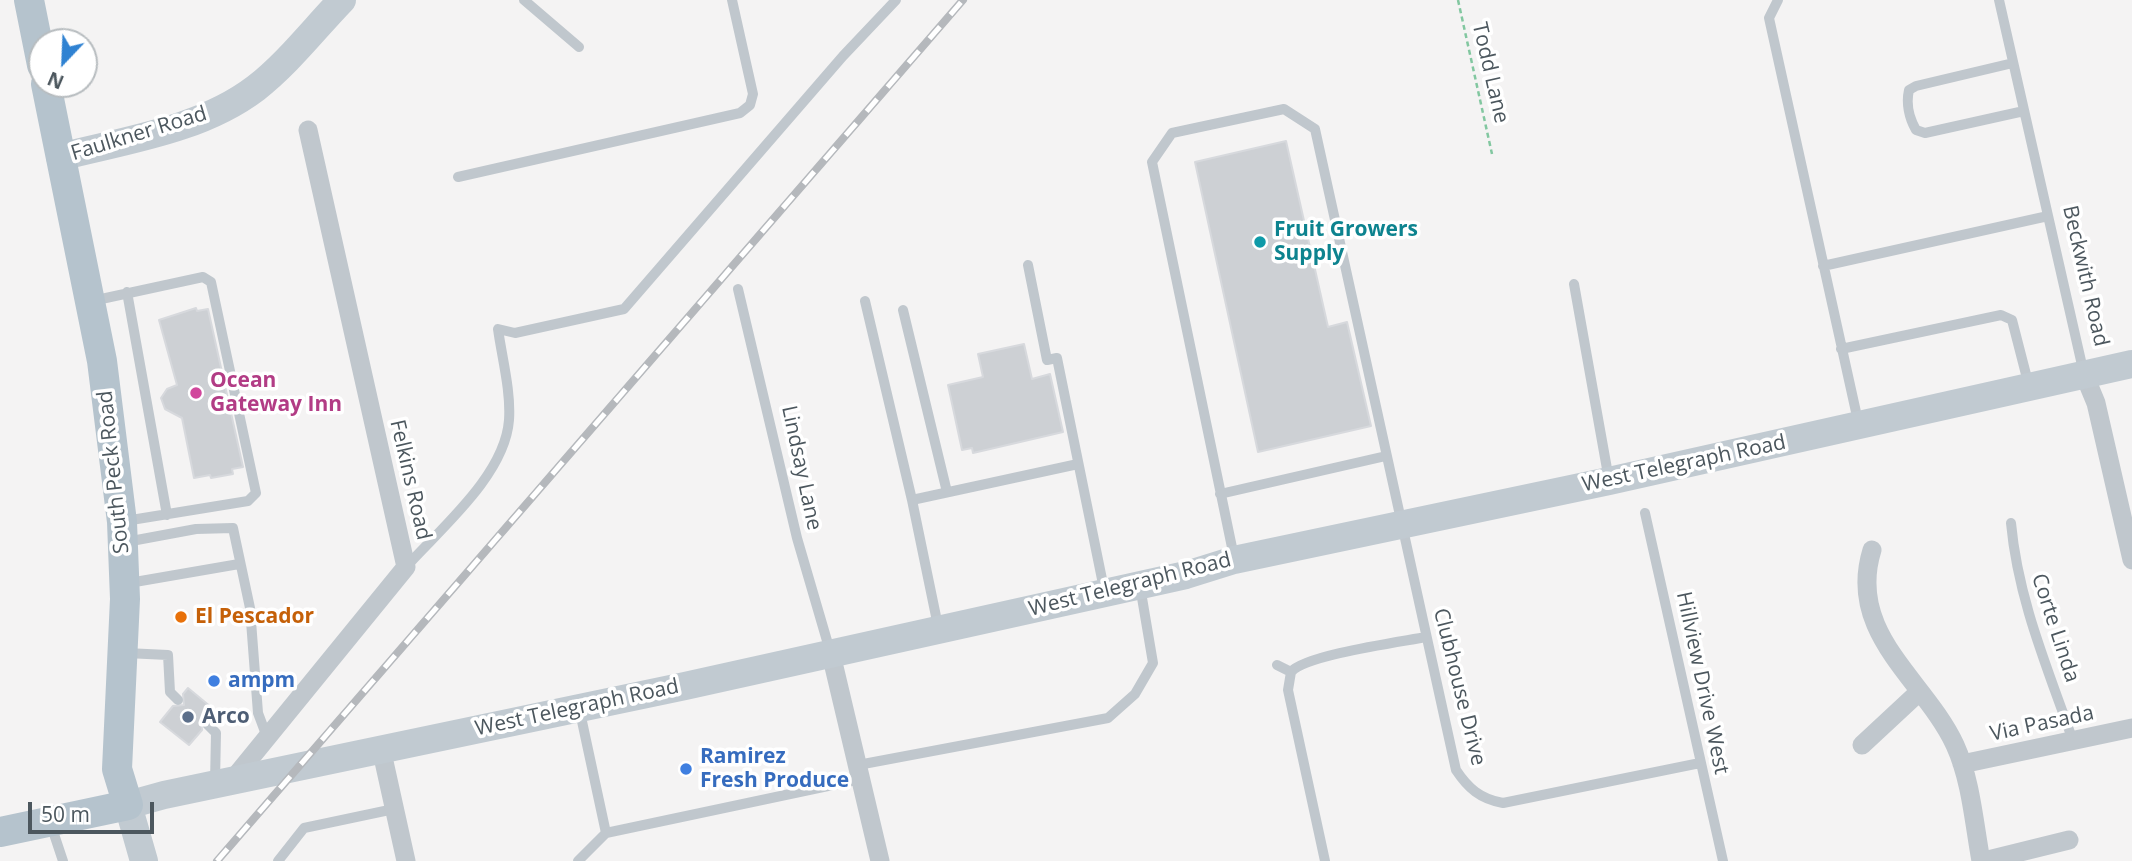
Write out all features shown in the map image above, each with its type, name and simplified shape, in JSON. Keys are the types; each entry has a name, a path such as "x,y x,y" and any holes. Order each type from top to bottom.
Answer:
{"main road":[{"path":"29,0 35,28"},
{"name":"Faulkner Road","path":"60,158 190,123 227,106 256,88 342,0"},
{"name":"South Peck Road","path":"49,98 91,301 123,532 125,584 117,769 144,861"},
{"name":"West Telegraph Road","path":"128,805 381,748 831,654 1140,586 1234,560 1609,481 2132,364"},
{"path":"0,832 128,805"}],"street":[{"name":"Felkins Road","path":"223,785 267,737 406,567 308,130"},
{"name":"Beckwith Road","path":"2084,374 2096,403 2132,560"},
{"path":"1872,550 1866,585 1874,614 1886,646 1938,714 1962,764 1982,861 2069,840"},
{"path":"831,654 880,861"},
{"path":"1863,745 1919,692"},
{"name":"Via Pasada","path":"1962,764 2132,728"},
{"path":"381,748 406,861"}],"lane":[{"path":"524,0 579,47"},
{"path":"458,177 740,113 750,106 753,94 732,0"},
{"path":"406,567 486,478 506,440 509,418 498,329 515,333 624,309 843,57 896,0"},
{"path":"1778,0 1769,18 1859,425"},
{"name":"Beckwith Road","path":"1998,0 2084,374"},
{"path":"2013,63 1916,86 1909,90 1907,99 1911,122 1916,130 1925,133 2024,111"},
{"name":"Clubhouse Drive","path":"1234,560 1152,162 1172,133 1284,109 1315,129 1456,770 1480,797 1515,803 1700,763"},
{"path":"1823,266 2048,216"},
{"path":"1028,265 1047,360 1057,358 1105,593"},
{"path":"91,301 203,277 211,282 256,494 248,501 167,514 123,532"},
{"path":"1574,284 1609,481"},
{"name":"Lindsay Lane","path":"738,289 757,358 797,538 831,654"},
{"path":"127,292 167,514"},
{"path":"865,301 912,500 939,630"},
{"path":"903,310 947,492"},
{"path":"1841,349 2001,315 2012,320 2029,387"},
{"path":"1220,494 1385,456"},
{"path":"912,500 1078,464"},
{"name":"Hillview Drive West","path":"1645,513 1723,861"},
{"name":"Corte Linda","path":"2011,523 2014,561 2025,608 2073,742"},
{"path":"123,532 233,528 250,607 258,713 267,737"},
{"path":"125,584 239,564"},
{"path":"578,861 606,833 860,772 1108,718 1135,694 1153,663 1140,586"},
{"path":"1325,861 1288,690 1291,672 1303,664 1324,658 1426,638"},
{"path":"121,653 168,655 170,692 178,700"},
{"path":"1277,665 1291,672"},
{"path":"579,708 606,833"},
{"path":"206,724 216,733 223,785"},
{"path":"278,861 304,828 394,808"},
{"path":"50,821 63,861"}],"path":[{"name":"Todd Lane","path":"1458,0 1492,153"}],"building":[{"name":"Fruit Growers Supply","path":"1286,141 1328,327 1347,322 1371,426 1258,452 1195,162"},
{"name":"Ocean Gateway Inn","path":"196,308 197,311 208,309 243,467 232,469 233,474 211,478 210,475 194,478 182,418 165,409 161,398 167,389 177,385 159,320"},
{"path":"1024,344 1032,379 1050,374 1063,432 973,453 972,448 962,450 948,385 983,377 978,354"},
{"name":"Arco","path":"188,688 217,712 211,718 201,719 202,730 189,745 160,722 173,706 184,705 183,694"}],"railway":[{"path":"217,861 963,0"}],"place":[{"name":"Fruit Growers Supply","path":"1260,242"},
{"name":"Ocean Gateway Inn","path":"196,393"},
{"name":"El Pescador","path":"181,617"},
{"name":"ampm","path":"214,681"},
{"name":"Arco","path":"188,717"},
{"name":"Ramirez Fresh Produce","path":"686,769"}]}
